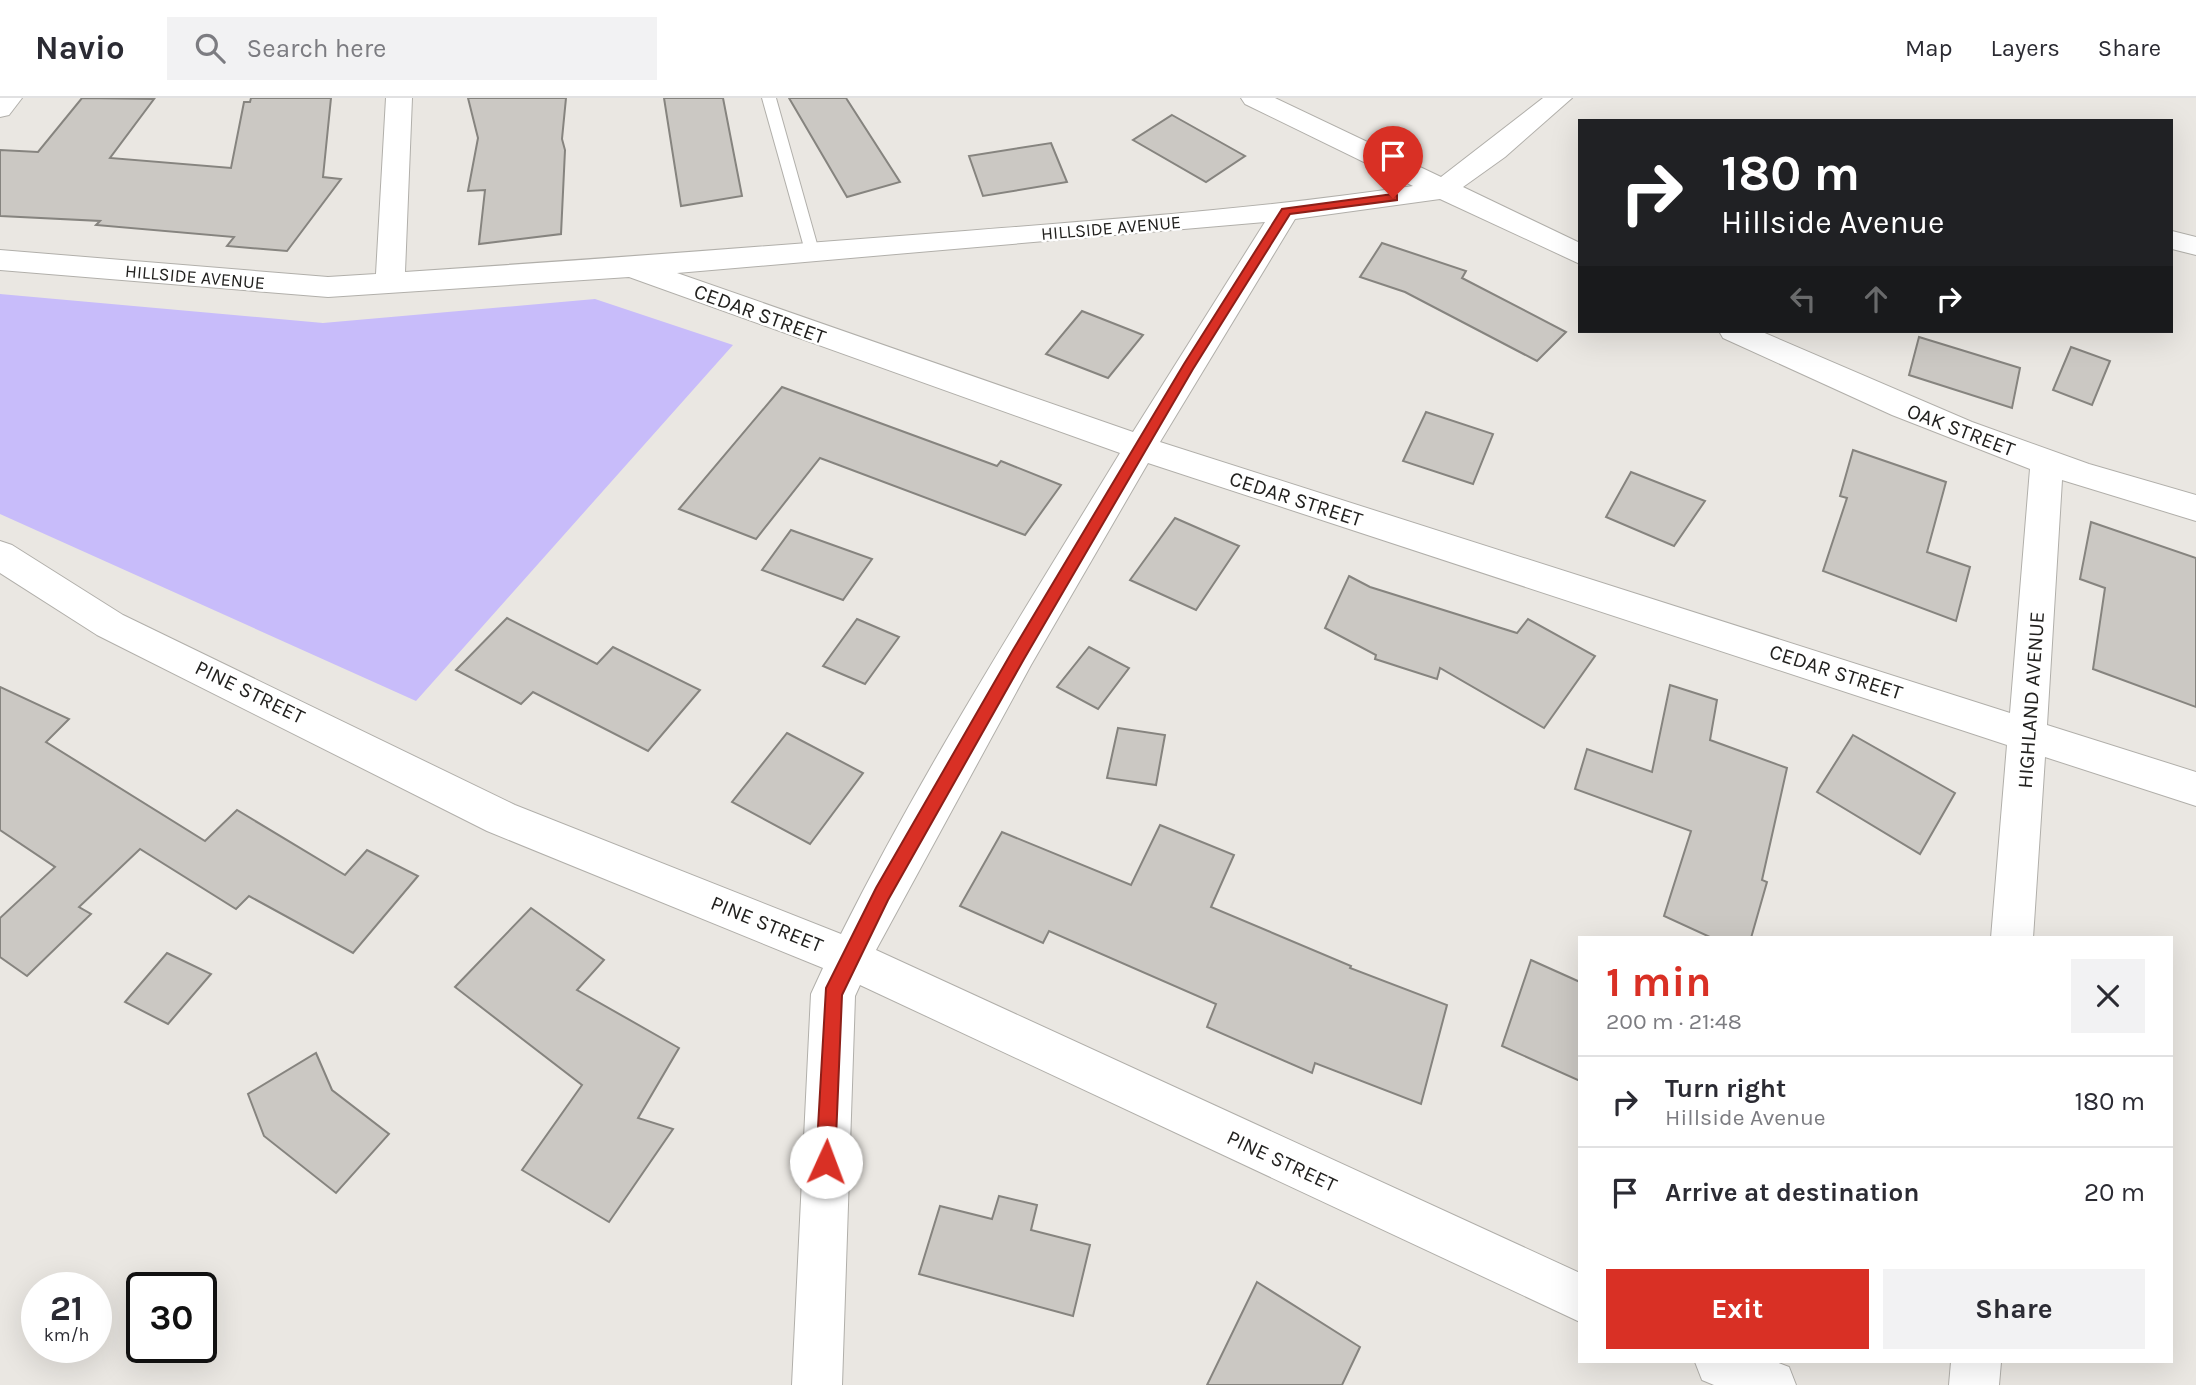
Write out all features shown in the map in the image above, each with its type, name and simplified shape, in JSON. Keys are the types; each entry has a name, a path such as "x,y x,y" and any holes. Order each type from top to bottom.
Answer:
{"street":[{"path":"0,110 9,98"},
{"path":"390,284 399,98"},
{"path":"1254,98 1578,255"},
{"name":"HILLSIDE AVENUE","path":"631,267 1140,226 1286,211 1444,189 1559,98"},
{"path":"817,1385 833,994 882,894 1018,654 1286,211"},
{"path":"2173,240 2196,246"},
{"name":"HILLSIDE AVENUE","path":"0,260 328,287 390,284"},
{"name":"CEDAR STREET","path":"390,284 631,267 1141,447 1495,565 2196,789"},
{"name":"OAK STREET","path":"1738,333 1842,384 1972,436 2196,508"},
{"name":"HIGHLAND AVENUE","path":"2012,936 2048,461"},
{"name":"PINE STREET","path":"0,555 110,625 305,718 501,818 807,939 1578,1297"},
{"path":"1722,1363 1771,1385"},
{"path":"1974,1385 1976,1363"}],"lane":[{"path":"769,98 812,251"}],"shaded area":[{"path":"0,294 323,323 595,299 733,345 416,701 0,514"}],"building":[{"path":"82,98 154,99 110,158 231,168 244,102 250,102 251,98 331,98 323,177 341,179 287,251 227,246 234,237 96,225 100,221 0,216 0,150 38,152"},
{"path":"468,98 566,98 562,139 565,150 561,234 479,244 485,190 468,191 478,138"},
{"path":"664,98 723,98 742,196 681,206"},
{"path":"789,98 846,98 900,182 847,197"},
{"path":"1172,115 1245,156 1206,182 1133,140"},
{"path":"1051,143 1067,182 983,196 969,156"},
{"path":"1382,243 1466,271 1462,278 1566,332 1537,361 1405,292 1360,277"},
{"path":"1082,311 1143,335 1108,378 1046,354"},
{"path":"1919,337 2020,368 2012,408 1909,375"},
{"path":"2071,347 2110,361 2092,405 2053,390"},
{"path":"782,387 997,466 1001,461 1061,485 1025,535 820,458 756,539 679,509"},
{"path":"1426,412 1493,434 1473,484 1403,461"},
{"path":"1853,450 1946,482 1927,552 1970,567 1956,621 1823,571 1847,498 1840,496"},
{"path":"1631,472 1705,501 1674,546 1606,517"},
{"path":"1175,518 1239,546 1196,610 1130,580"},
{"path":"2091,522 2196,558 2196,707 2093,669 2105,588 2080,579"},
{"path":"791,530 872,559 843,600 762,570"},
{"path":"1349,576 1370,587 1517,633 1528,619 1595,656 1544,728 1440,668 1437,679 1375,659 1376,655 1325,628"},
{"path":"507,618 597,664 613,647 700,690 648,751 533,692 521,704 456,670"},
{"path":"857,619 899,637 865,684 823,666"},
{"path":"1089,647 1129,668 1098,709 1057,687"},
{"path":"1670,685 1717,700 1710,740 1787,768 1762,880 1767,882 1752,936 1708,936 1664,916 1691,831 1575,789 1587,749 1652,772"},
{"path":"0,687 69,719 46,742 205,841 237,810 345,875 367,850 418,876 353,953 249,896 236,909 140,849 79,907 91,914 27,976 0,957 0,918 55,867 0,830"},
{"path":"1118,728 1165,735 1156,785 1107,778"},
{"path":"787,733 863,773 810,844 732,802"},
{"path":"1853,735 1955,793 1920,854 1817,792"},
{"path":"1160,825 1234,855 1211,907 1351,966 1350,968 1447,1005 1421,1104 1315,1063 1312,1073 1207,1027 1216,1004 1049,931 1043,943 960,906 1002,832 1131,885"},
{"path":"531,908 604,960 577,990 679,1048 638,1118 673,1129 609,1222 522,1170 582,1085 455,987"},
{"path":"167,953 211,974 168,1024 125,1002"},
{"path":"1531,960 1578,981 1578,1080 1502,1046"},
{"path":"316,1053 332,1090 389,1134 336,1193 264,1136 248,1094"},
{"path":"999,1196 1037,1205 1031,1230 1090,1245 1073,1316 919,1274 940,1206 992,1219"},
{"path":"1257,1282 1360,1347 1342,1385 1207,1385"}],"route":[{"path":"826,1162 833,994 882,894 1018,654 1188,367 1286,211 1393,198"}]}
